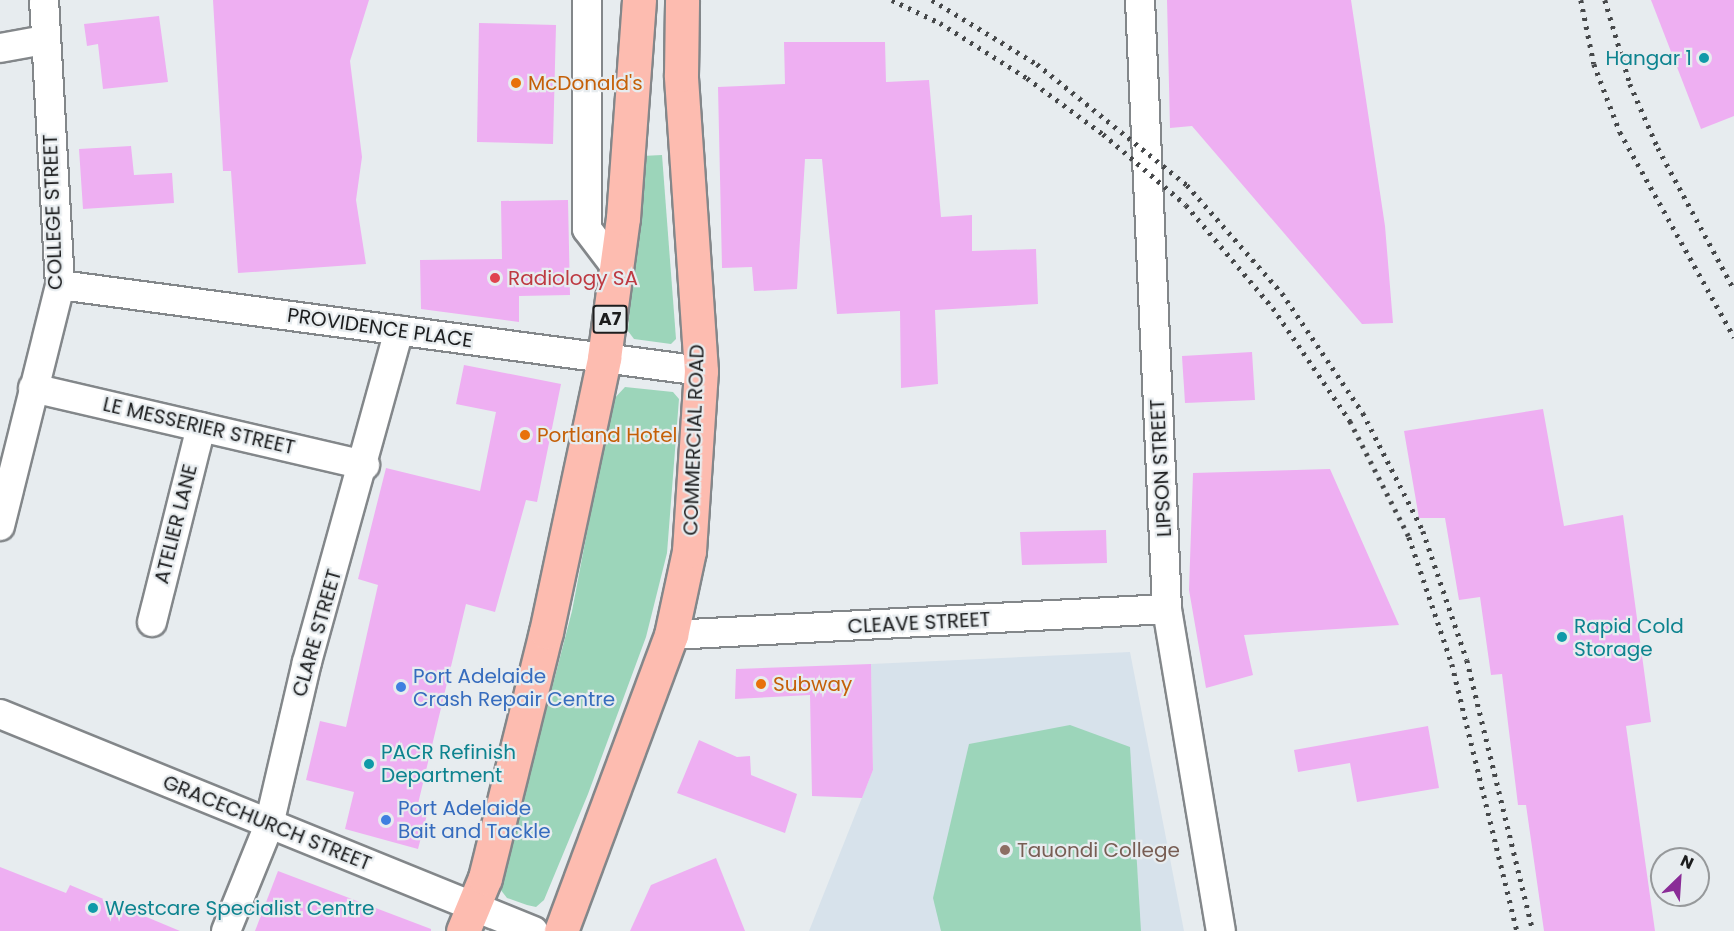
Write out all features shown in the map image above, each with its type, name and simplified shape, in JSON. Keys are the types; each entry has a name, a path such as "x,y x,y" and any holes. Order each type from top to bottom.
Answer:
{"main road":[{"name":"A7","path":"469,918 546,632 604,358 618,270 639,0"},
{"path":"639,0 660,56 681,75"},
{"name":"COMMERCIAL ROAD","path":"561,931 671,634 696,498 701,371 681,75 682,0"}],"street":[{"name":"COLLEGE STREET","path":"0,526 60,285 44,40 44,0"},
{"path":"587,0 587,229 618,270"},
{"name":"LIPSON STREET","path":"1140,0 1167,609 1221,931"},
{"path":"0,48 44,40"},
{"name":"PROVIDENCE PLACE","path":"60,285 701,371"},
{"name":"CLARE STREET","path":"226,931 269,825 304,672 365,465 399,331"},
{"name":"LE MESSERIER STREET","path":"33,388 365,465"},
{"name":"ATELIER LANE","path":"152,622 201,427"},
{"name":"CLEAVE STREET","path":"671,634 1167,609"},
{"name":"GRACECHURCH STREET","path":"0,714 269,825 469,918 534,931"}],"shaded area":[{"name":"Tauondi College","path":"1130,652 1184,931 809,931 873,770 871,664"}],"green space":[{"path":"662,155 676,339 671,344 634,339 628,331 642,156"},
{"path":"625,387 673,392 679,399 667,553 646,637 588,794 544,900 536,907 507,898 500,889 572,611 612,401"},
{"path":"1070,725 1130,747 1141,931 941,931 933,898 969,744"}],"building":[{"path":"213,0 369,0 350,61 362,157 356,200 366,264 238,273 231,171 223,171"},
{"path":"1167,0 1351,0 1385,226 1393,323 1362,324 1192,126 1170,128"},
{"name":"Hangar 1","path":"1651,0 1734,0 1734,116 1701,129"},
{"path":"159,16 168,82 103,89 98,44 87,46 84,24"},
{"name":"McDonald's","path":"479,23 556,25 553,144 477,142"},
{"path":"784,42 885,42 886,82 929,80 941,217 972,215 972,251 1036,249 1038,304 935,310 938,384 901,388 900,311 837,314 822,159 805,159 797,289 754,291 752,267 722,268 718,87 785,84"},
{"path":"131,146 134,175 172,173 174,203 83,209 79,149"},
{"name":"Radiology SA","path":"568,200 570,295 519,296 519,322 421,309 420,260 502,259 501,201"},
{"path":"1252,352 1255,400 1185,403 1182,356"},
{"path":"464,365 561,384 537,502 526,500 495,612 466,604 417,808 428,811 418,849 345,829 354,792 306,780 320,721 346,727 378,585 358,579 386,468 480,491 496,412 456,404"},
{"name":"Rapid Cold Storage","path":"1543,409 1564,526 1623,515 1651,722 1626,726 1655,931 1544,931 1526,805 1518,805 1502,674 1491,675 1480,597 1459,600 1445,518 1419,518 1404,431"},
{"path":"1330,469 1399,625 1244,635 1253,675 1206,688 1189,590 1193,473"},
{"path":"1106,530 1107,563 1022,565 1020,532"},
{"path":"871,664 873,770 862,798 812,796 810,695 735,699 736,669"},
{"path":"1428,726 1439,788 1357,802 1350,763 1298,772 1294,750"},
{"path":"699,740 737,757 750,756 751,775 797,794 785,833 677,793"},
{"path":"716,858 745,931 630,931 651,885"},
{"path":"0,867 66,893 70,885 180,931 0,931"},
{"path":"278,871 431,929 431,931 255,931"}],"railway":[{"path":"892,0 940,23 1027,78 1103,134 1186,205 1273,308 1350,421 1409,537 1452,664 1517,931"},
{"path":"932,0 1037,64 1187,185 1282,293 1363,413 1423,531 1467,660 1533,931"},
{"path":"1581,0 1594,64 1620,132 1734,337"},
{"path":"1605,0 1630,84 1658,148 1734,289"}],"place":[{"name":"Hangar 1","path":"1704,58"},
{"name":"McDonald's","path":"516,83"},
{"name":"Radiology SA","path":"495,278"},
{"name":"Portland Hotel","path":"525,435"},
{"name":"Rapid Cold Storage","path":"1562,637"},
{"name":"Subway","path":"761,684"},
{"name":"Port Adelaide Crash Repair Centre","path":"401,687"},
{"name":"PACR Refinish Department","path":"369,764"},
{"name":"Port Adelaide Bait and Tackle","path":"386,820"},
{"name":"Tauondi College","path":"1005,850"},
{"name":"Westcare Specialist Centre","path":"93,908"}]}
